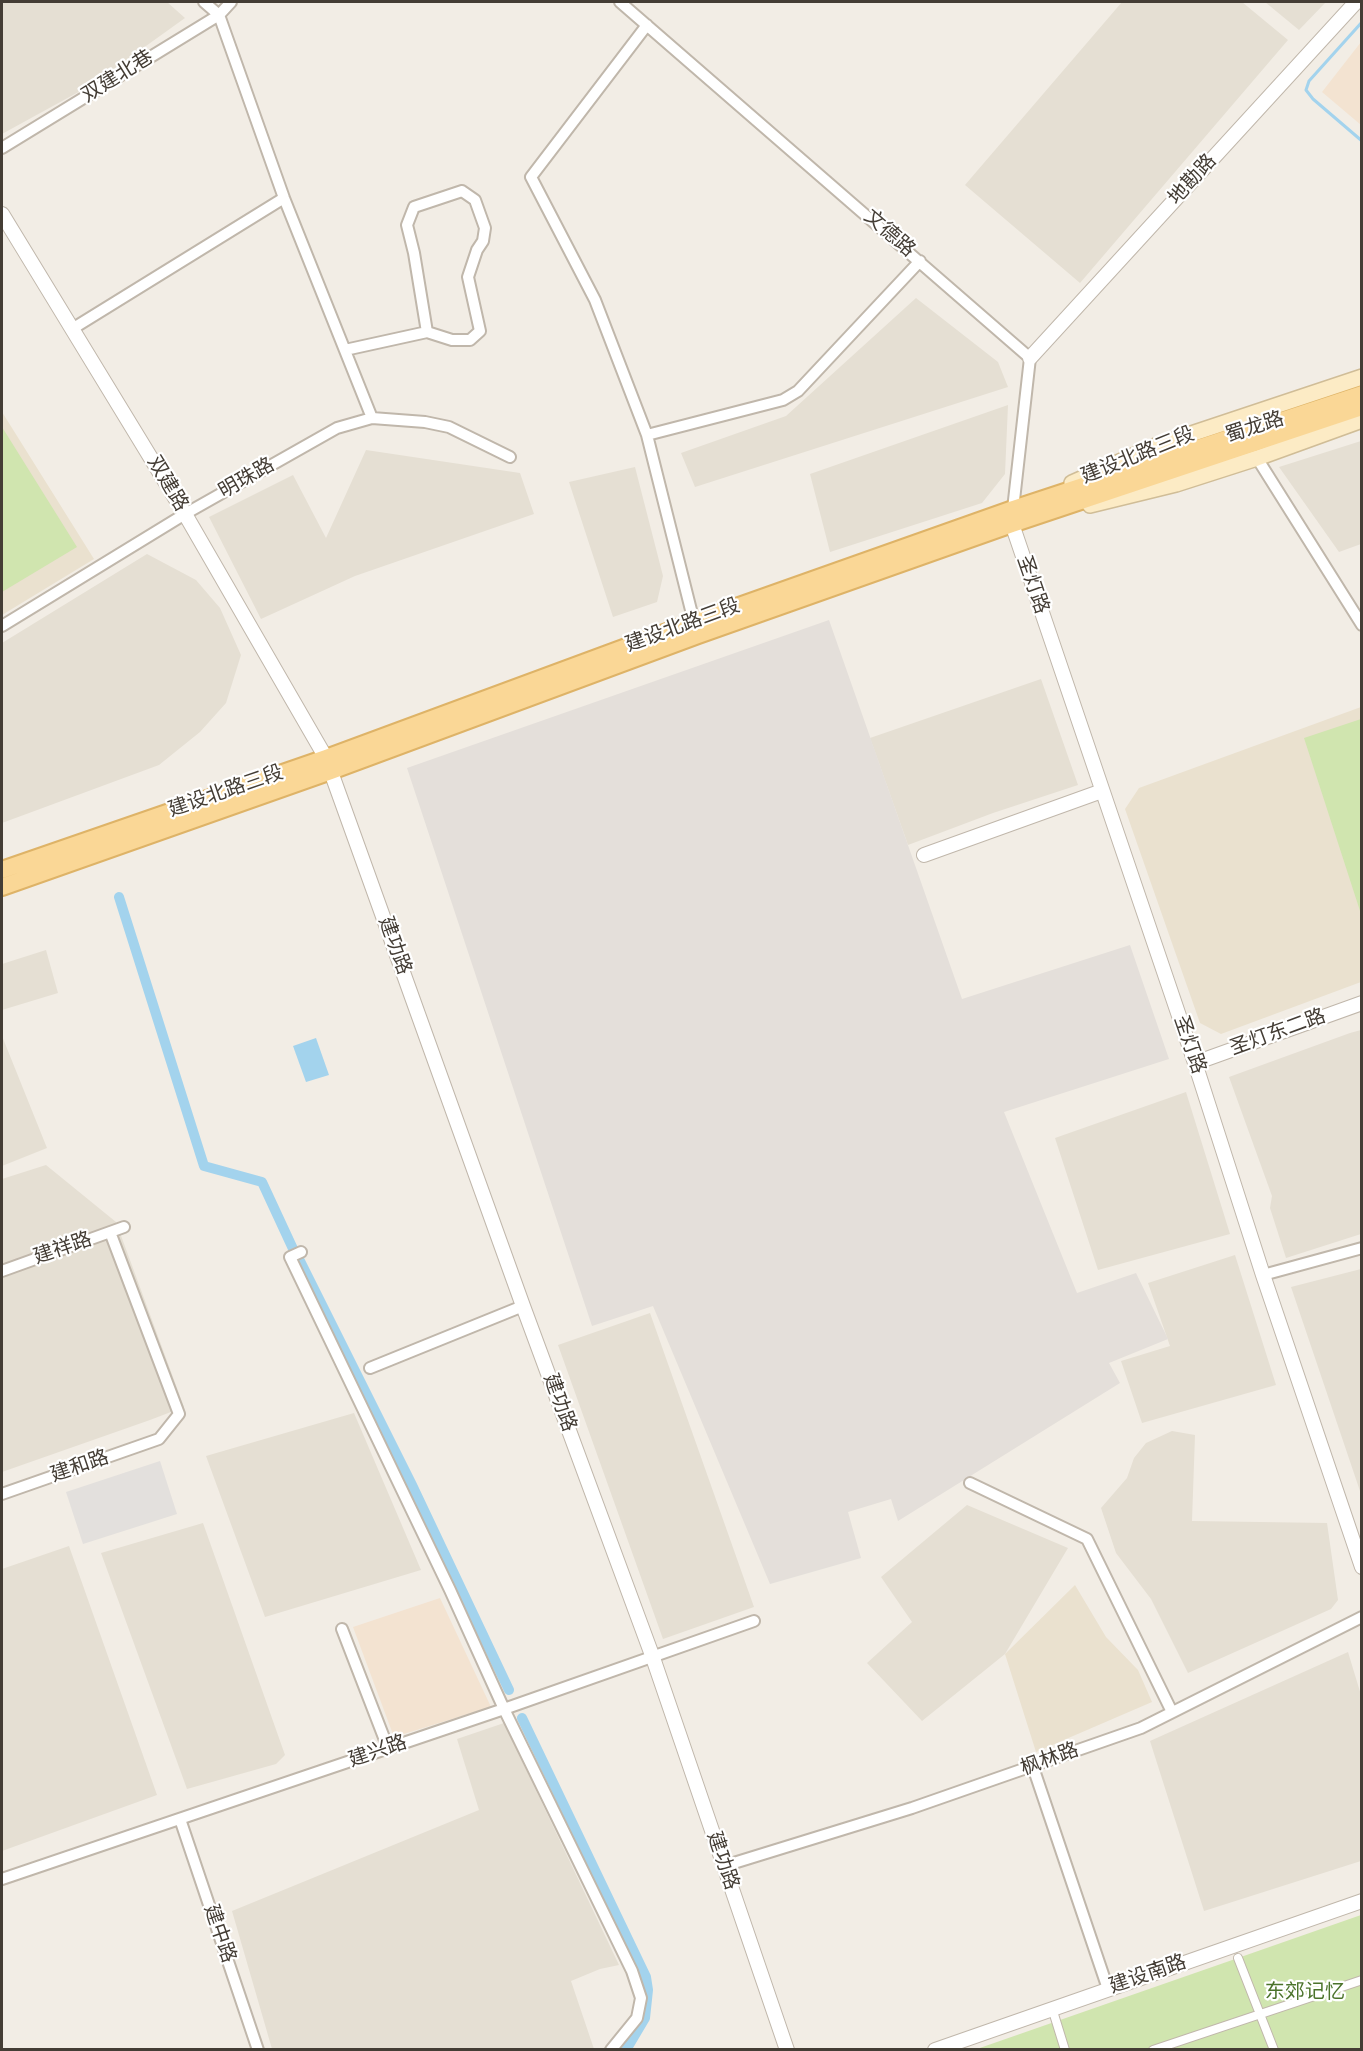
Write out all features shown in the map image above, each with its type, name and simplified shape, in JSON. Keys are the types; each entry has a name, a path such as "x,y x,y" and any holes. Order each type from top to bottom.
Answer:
{"main road":[{"name":"建设北路三段","path":"2,886 696,628 1012,516 1158,445 1362,377"},
{"name":"蜀龙路","path":"1012,516 1267,431 1362,394"},
{"name":"蜀龙路","path":"1267,431 1362,406"},
{"name":"建设北路三段","path":"1012,516 1176,484 1362,420"},
{"name":"建设北路三段","path":"2,870 329,764"}],"street":[{"path":"204,2 219,15 284,198 372,417"},
{"name":"双建北巷","path":"2,148 219,15 231,2"},
{"name":"文德路","path":"620,2 1030,358"},
{"name":"地勘路","path":"1030,358 1356,2"},
{"path":"647,25 531,177 595,300 647,435 696,628"},
{"path":"345,350 427,332 452,340 470,340 480,331 468,277 477,250 483,241 485,228 475,200 462,191 414,207 407,225 427,332"},
{"path":"72,329 284,198"},
{"name":"双建路","path":"2,214 185,514 329,764"},
{"path":"647,435 783,400 798,391 920,261"},
{"path":"1012,516 1030,358"},
{"name":"明珠路","path":"2,626 185,514 337,428 372,417 425,422 449,427 510,457"},
{"path":"1257,458 1362,625"},
{"name":"圣灯路","path":"1012,516 1102,792 1195,1063 1263,1275 1362,1567"},
{"name":"建功路","path":"329,764 523,1306 652,1655 787,2049"},
{"path":"924,855 1102,792"},
{"name":"圣灯东二路","path":"1195,1063 1362,1004"},
{"name":"建祥路","path":"2,1270 124,1227"},
{"name":"建和路","path":"2,1494 159,1439 179,1414 110,1232"},
{"path":"1263,1275 1362,1248"},
{"path":"301,1252 290,1257 405,1495 504,1709 632,1971 641,1998 638,2018 611,2049"},
{"path":"370,1368 523,1306"},
{"path":"970,1483 1087,1539 1172,1712"},
{"name":"枫林路","path":"724,1866 912,1808 1141,1728 1362,1617"},
{"name":"建兴路","path":"2,1879 504,1709 753,1621"},
{"path":"342,1629 388,1748"},
{"path":"1033,1767 1108,1989"},
{"name":"建中路","path":"180,1819 258,2049"},
{"name":"建设南路","path":"935,2049 1362,1901"},
{"path":"1238,1958 1274,2049"},
{"path":"1153,2049 1362,1980"},
{"path":"1053,2008 1065,2049"}],"shaded area":[{"path":"2,2 167,2 185,18 93,84 2,134"},
{"path":"1122,2 1242,2 1288,40 1080,283 965,185"},
{"path":"1265,2 1326,2 1299,30"},
{"path":"1361,42 1361,125 1322,92"},
{"path":"916,298 998,362 1008,387 695,487 681,453 786,416"},
{"path":"1008,405 1005,474 982,503 830,552 810,474"},
{"path":"2,412 94,559 2,615"},
{"path":"1361,441 1361,544 1339,552 1279,467"},
{"path":"366,450 520,473 534,514 355,576 261,619 209,517 293,475 326,538"},
{"path":"635,467 663,576 657,602 613,617 569,482"},
{"path":"147,554 196,580 220,608 241,655 226,703 200,732 159,765 2,823 2,643"},
{"path":"829,620 962,999 1130,945 1169,1059 1004,1112 1077,1293 1136,1273 1168,1339 1109,1363 1120,1383 898,1521 891,1499 848,1512 861,1558 770,1584 653,1306 592,1326 407,768"},
{"path":"1041,679 1078,785 993,813 908,845 870,738"},
{"path":"1361,707 1361,982 1221,1034 1200,1023 1125,809 1139,788"},
{"path":"46,950 58,993 2,1010 2,964"},
{"path":"1361,1030 1361,1234 1286,1258 1270,1208 1272,1196 1229,1077"},
{"path":"2,1036 47,1148 2,1166"},
{"path":"1186,1092 1230,1234 1098,1270 1055,1138"},
{"path":"46,1165 116,1222 184,1407 2,1472 2,1179"},
{"path":"1235,1255 1276,1385 1142,1423 1121,1361 1170,1346 1148,1283"},
{"path":"1362,1269 1361,1494 1291,1287"},
{"path":"650,1313 754,1607 663,1639 558,1345"},
{"path":"354,1413 421,1570 265,1617 206,1456"},
{"path":"1172,1431 1195,1435 1192,1521 1327,1523 1338,1600 1331,1609 1188,1673 1151,1599 1116,1553 1101,1508 1127,1478 1134,1458 1146,1443"},
{"path":"160,1461 177,1514 83,1544 66,1492"},
{"path":"967,1505 1068,1548 1005,1654 922,1721 867,1663 912,1622 881,1577"},
{"path":"203,1523 285,1755 276,1764 187,1789 101,1553"},
{"path":"69,1546 157,1795 2,1851 2,1569"},
{"path":"1075,1585 1106,1637 1138,1670 1152,1702 1036,1752 1005,1654"},
{"path":"440,1598 491,1707 394,1737 353,1627"},
{"path":"1348,1652 1361,1695 1361,1861 1204,1911 1150,1741"},
{"path":"504,1723 619,1965 600,1969 571,1981 594,2049 272,2049 232,1911 479,1810 457,1739"}],"green space":[{"path":"2,427 77,547 2,592"},
{"path":"1362,719 1361,914 1304,738"},
{"name":"东郊记忆","path":"1361,1915 1361,2049 974,2050 1238,1958"}],"water":[{"path":"316,1038 329,1075 306,1082 293,1046"}],"waterway":[{"path":"1362,22 1309,81 1306,90 1313,99 1362,141"},
{"path":"119,897 204,1166 262,1182 294,1251"},
{"path":"299,1259 412,1485 509,1690"},
{"path":"522,1718 646,1977 648,1990 645,2018 626,2050"}]}
